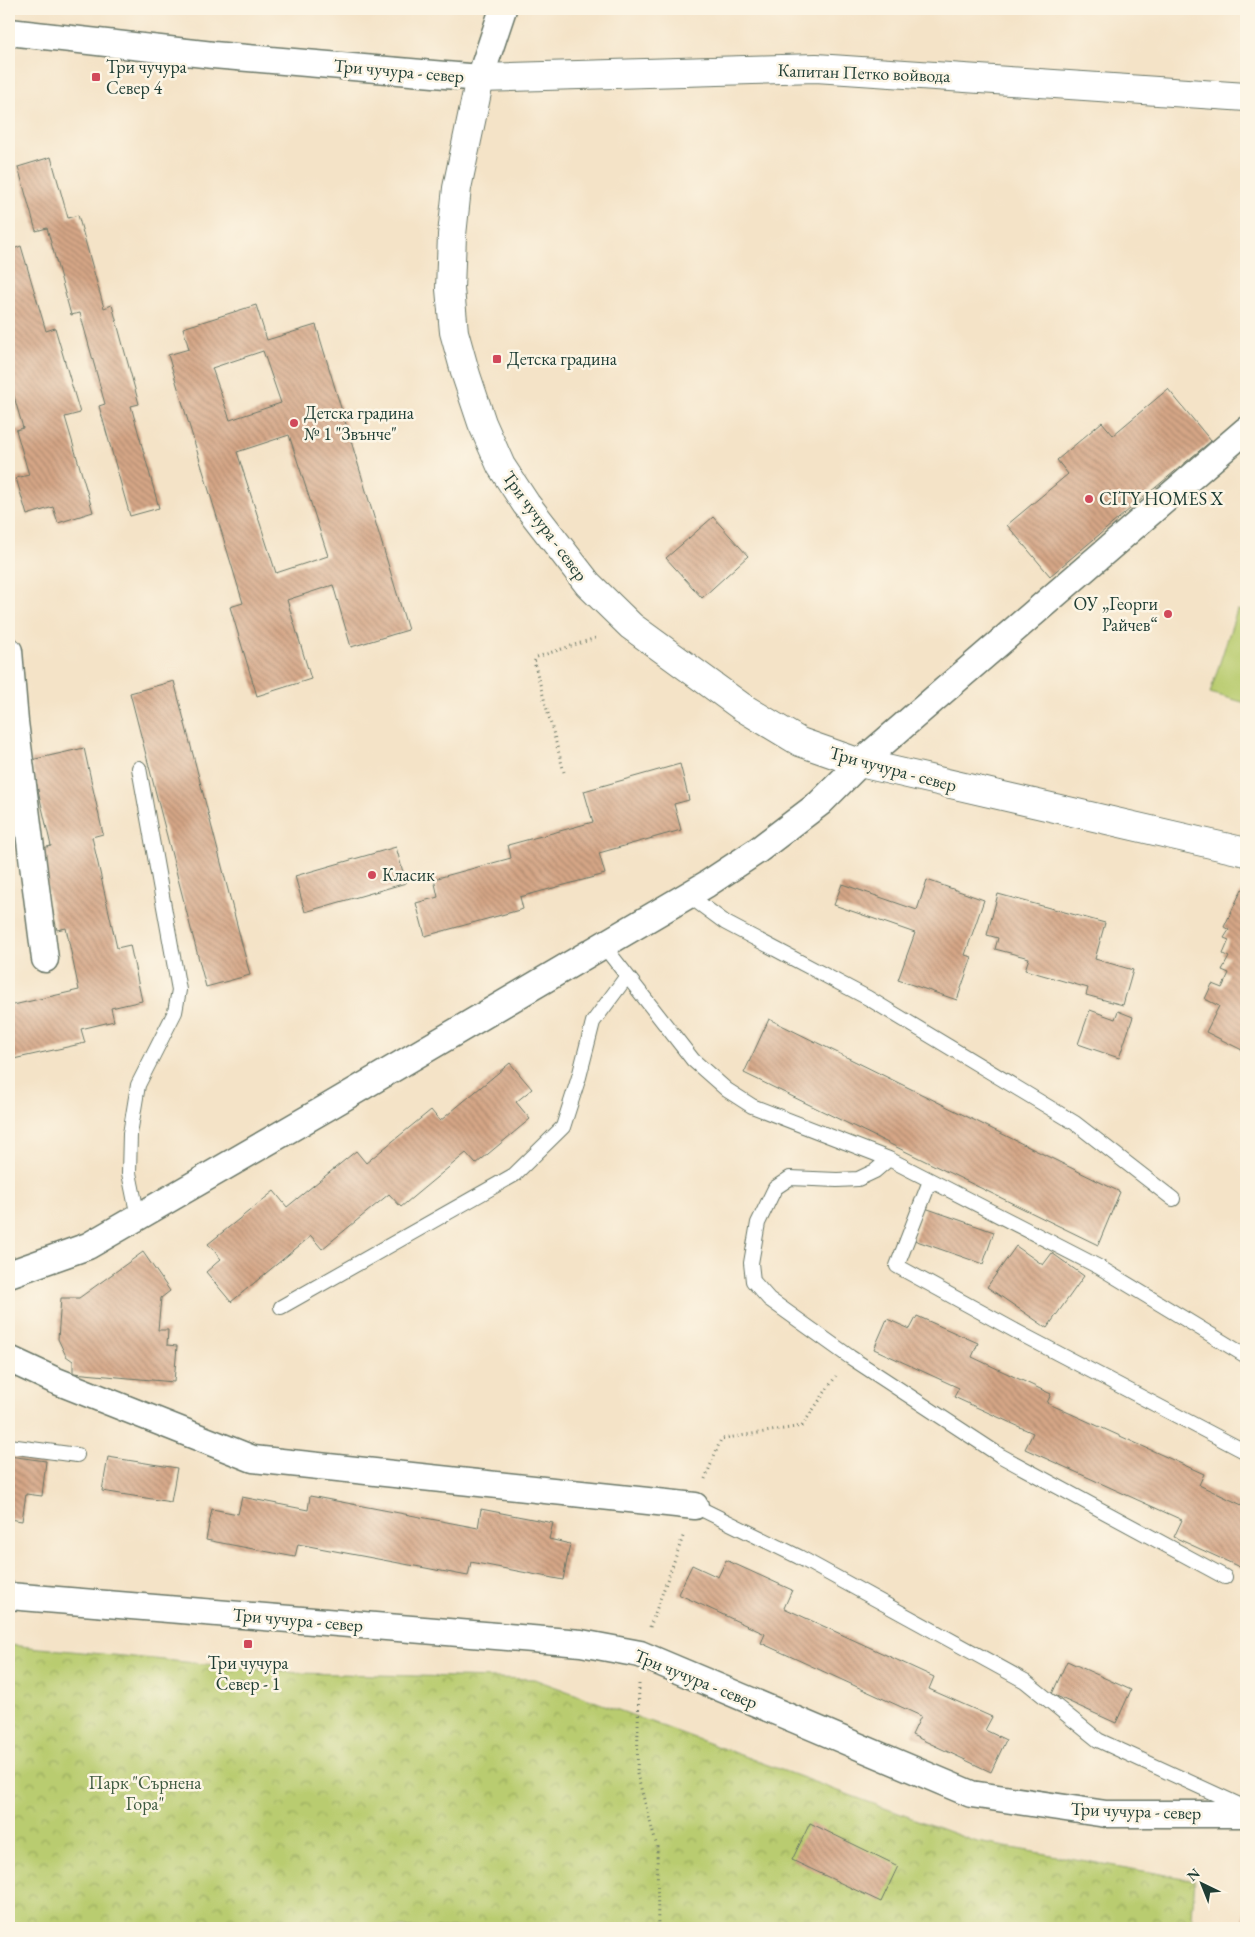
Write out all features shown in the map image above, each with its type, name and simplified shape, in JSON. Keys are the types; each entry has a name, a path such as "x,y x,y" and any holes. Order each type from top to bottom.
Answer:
{"street":[{"path":"480,78 503,9"},
{"name":"Три чучура - север","path":"9,32 213,56 480,78 457,188 452,236 450,289 454,332 482,423 501,466 526,504 588,584 631,626 742,707 800,742 860,764 1246,852"},
{"name":"Капитан Петко войвода","path":"480,78 816,68 1246,97"},
{"path":"9,1274 88,1246 688,895 757,851 820,803 860,764 1246,430"},
{"path":"9,651 16,732 44,959"},
{"path":"9,1359 54,1380 253,1458 695,1506"},
{"name":"Три чучура - север","path":"9,1596 581,1642 640,1654 971,1794 1106,1814 1246,1814"}],"lane":[{"path":"138,1217 129,1173 130,1134 136,1095 138,1085 175,1012 179,990 139,768"},
{"path":"688,895 726,922 868,998 1075,1123 1173,1199"},
{"path":"603,945 693,1060 727,1090 752,1106 888,1159 1099,1267 1246,1356"},
{"path":"281,1307 514,1175 563,1127 579,1077 593,1022 627,976"},
{"path":"888,1159 875,1171 858,1179 790,1178 775,1188 758,1223 753,1243 751,1263 753,1281 769,1299 850,1357 1002,1456 1225,1577"},
{"path":"930,1181 897,1266 1022,1335 1246,1452"},
{"path":"9,1446 77,1455"},
{"path":"695,1506 799,1557 1025,1681 1098,1740 1246,1808"}],"path":[{"path":"564,772 534,662 537,657 631,626"},
{"path":"658,1928 657,1847 637,1774 640,1654 721,1438 802,1426 850,1357"}],"green space":[{"path":"1237,610 1246,612 1246,703 1210,693"},
{"name":"Парк \"Сърнена Гора\"","path":"9,1645 298,1673 534,1679 977,1842 1195,1880 1191,1928 9,1928"}],"building":[{"path":"51,157 68,218 78,215 104,308 112,305 139,404 131,406 159,508 130,516 99,406 105,404 80,313 71,315 47,228 36,231 18,167"},
{"path":"9,245 11,250 21,246 46,331 55,328 80,413 65,417 93,512 58,523 53,507 27,515 16,478 29,475 16,430 23,428 9,379"},
{"path":"256,305 267,340 316,325 408,630 351,647 333,585 287,600 311,679 257,696 230,607 243,603 168,355 189,349 183,328","holes":["263,351 281,403 230,420 212,368","289,435 328,556 276,573 237,452"]},
{"name":"CITY HOMES X","path":"1168,389 1211,441 1050,576 1007,525 1068,474 1057,460 1102,422 1113,435"},
{"path":"713,517 748,556 702,598 666,558"},
{"path":"174,681 250,975 206,987 130,693"},
{"path":"84,748 103,834 92,837 117,948 130,945 142,1001 111,1008 114,1021 81,1029 85,1043 9,1060 9,1006 79,990 66,928 57,930 39,849 51,846 31,760"},
{"path":"680,764 689,800 674,804 681,830 599,853 605,874 520,897 523,909 425,936 416,903 438,897 434,879 511,858 508,845 593,822 584,791"},
{"path":"396,847 406,883 305,912 295,876"},
{"path":"927,880 984,900 965,955 972,957 957,1000 898,980 915,933 834,905 842,884 917,910"},
{"path":"1242,889 1246,891 1246,1052 1206,1032 1219,1006 1205,999 1212,984 1222,988 1229,973 1222,970 1229,957 1223,954 1229,940 1224,938 1229,930 1224,927"},
{"path":"998,894 1105,923 1095,959 1133,970 1123,1005 1086,995 1088,988 1025,970 1029,958 995,949 998,938 987,935"},
{"path":"1090,1010 1115,1019 1118,1011 1133,1017 1119,1058 1078,1044"},
{"path":"769,1019 1120,1192 1098,1245 744,1073"},
{"path":"510,1063 532,1089 516,1102 530,1119 476,1164 466,1153 401,1207 389,1194 322,1249 311,1236 231,1302 206,1272 221,1259 208,1244 274,1191 287,1207 356,1151 366,1163 431,1110 440,1121"},
{"path":"925,1208 994,1232 983,1264 914,1240"},
{"path":"1016,1246 1043,1265 1052,1253 1084,1276 1047,1328 987,1287"},
{"path":"143,1252 170,1291 161,1298 158,1330 168,1330 167,1345 177,1346 174,1382 73,1373 73,1361 66,1356 58,1339 61,1298 79,1298"},
{"path":"917,1316 978,1343 972,1357 1051,1394 1047,1403 1204,1474 1199,1485 1246,1507 1246,1570 1174,1537 1182,1520 1025,1449 1033,1433 954,1397 959,1388 874,1349 887,1319 910,1329"},
{"path":"9,1456 46,1461 42,1496 26,1494 22,1521 9,1519"},
{"path":"108,1457 177,1468 171,1502 102,1491"},
{"path":"310,1496 478,1528 481,1509 553,1523 549,1539 570,1544 563,1580 471,1562 468,1576 298,1544 295,1557 206,1540 212,1509 238,1514 242,1497 308,1510"},
{"path":"726,1560 792,1590 784,1608 934,1677 929,1689 992,1717 985,1730 1006,1740 991,1772 912,1735 921,1716 761,1643 765,1634 678,1594 692,1565 718,1577"},
{"path":"1067,1661 1131,1690 1116,1723 1052,1694"},
{"path":"810,1823 898,1866 881,1902 792,1860"},
{"path":"1245,1892 1246,1928 1243,1928"}],"place":[{"name":"Три чучура Север 4","path":"96,77"},
{"name":"Детска градина","path":"497,359"},
{"name":"Детска градина № 1 \"Звънче\"","path":"294,423"},
{"name":"CITY HOMES X","path":"1089,499"},
{"name":"ОУ „Георги Райчев“","path":"1168,614"},
{"name":"Класик","path":"372,875"},
{"name":"Три чучура Север - 1","path":"248,1644"}]}
